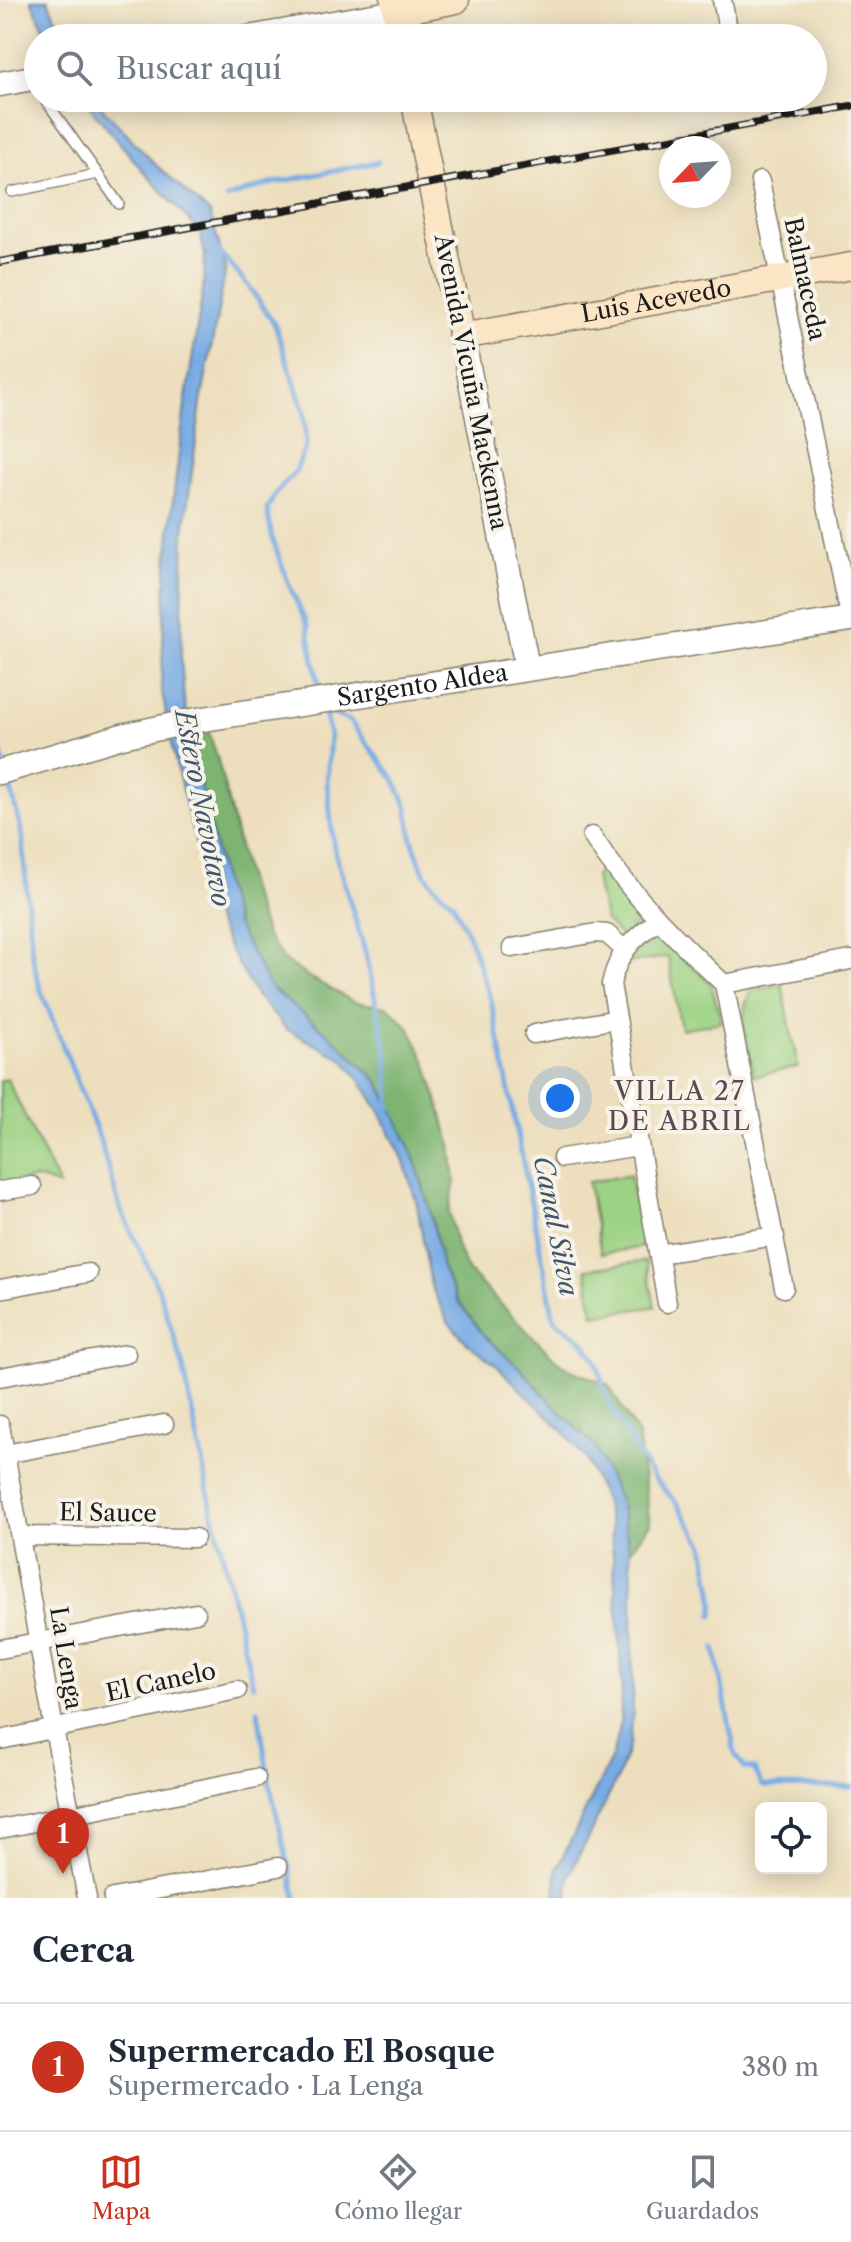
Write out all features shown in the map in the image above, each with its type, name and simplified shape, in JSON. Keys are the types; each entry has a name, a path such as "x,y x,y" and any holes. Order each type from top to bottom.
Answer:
{"main road":[{"path":"395,6 456,0"},
{"name":"Avenida Vicuña Mackenna","path":"417,112 462,336"},
{"name":"Luis Acevedo","path":"462,336 851,266"}],"street":[{"path":"722,0 727,24"},
{"path":"312,24 395,6"},
{"path":"0,84 24,85"},
{"name":"Balmaceda","path":"760,181 851,619"},
{"name":"Avenida Vicuña Mackenna","path":"462,336 527,667"},
{"name":"Sargento Aldea","path":"8,769 158,727 197,720 851,619"},
{"path":"592,836 629,889 657,921 724,984 784,1288"},
{"path":"657,921 616,962 611,984 667,1303"},
{"path":"512,948 596,933 607,934 625,950"},
{"path":"724,984 851,960"},
{"path":"534,1034 617,1019"},
{"path":"562,1158 639,1146"},
{"path":"0,1191 32,1186"},
{"path":"658,1254 775,1236"},
{"path":"0,1289 88,1273"},
{"path":"0,1377 126,1354"},
{"path":"3,1454 164,1424"},
{"name":"La Lenga","path":"0,1425 13,1525 39,1641 87,1898"},
{"name":"El Sauce","path":"13,1525 195,1538"},
{"path":"0,1649 196,1613"},
{"name":"El Canelo","path":"0,1740 237,1690"},
{"path":"0,1829 256,1778"},
{"path":"113,1898 278,1867"}],"lane":[{"path":"55,112 119,204"},
{"path":"12,192 98,174"}],"green space":[{"path":"191,727 207,727 249,887 266,935 285,961 307,976 354,1002 388,1007 409,1027 426,1062 451,1144 455,1182 449,1210 456,1245 469,1272 556,1360 575,1372 608,1384 638,1435 650,1524 630,1551 620,1501 594,1445 522,1370 485,1337 457,1300 442,1268 432,1218 413,1153 378,1081 271,988 248,951 225,889 200,783"},
{"path":"601,868 642,919 623,938 606,922 595,877"},
{"path":"656,933 711,984 722,1022 681,1029 668,957 627,963"},
{"path":"782,984 798,1067 754,1076 745,1033 747,1001 751,991"},
{"path":"7,1079 59,1186 37,1178 0,1186 0,1081"},
{"path":"630,1175 643,1247 601,1254 588,1182"},
{"path":"646,1261 655,1307 593,1315 586,1269"}],"water":[{"path":"31,0 48,0 58,24 42,24"},
{"name":"Estero Navotavo","path":"94,112 106,112 157,166 210,213 226,268 201,403 184,532 181,655 184,699 200,783 236,924 271,988 334,1039 378,1081 413,1153 432,1218 442,1268 457,1300 485,1337 522,1370 594,1445 620,1501 632,1577 633,1710 630,1743 617,1779 569,1876 568,1898 555,1898 557,1868 611,1759 619,1732 622,1697 619,1637 611,1529 604,1500 587,1461 563,1431 448,1322 431,1286 416,1200 403,1159 380,1112 343,1059 286,1029 256,995 213,914 172,748 161,686 172,509 203,290 205,255 200,232"}],"waterway":[{"path":"227,198 269,184 378,162"},
{"name":"Canal Silva","path":"220,252 275,325 304,411 306,445 296,471 276,493 267,509 272,537 307,625 320,693"},
{"name":"Canal Silva","path":"324,711 330,735 327,784 334,849 366,955 387,1055 390,1109"},
{"name":"Canal Silva","path":"325,711 350,721 394,779 407,807 412,839 423,871 453,903 470,939 491,1000 554,1319 584,1342 596,1360 606,1397 636,1450 704,1545 714,1603 713,1616"},
{"path":"0,745 4,764"},
{"path":"8,777 22,834 32,955 40,988 99,1137 120,1208 159,1290 183,1366 210,1501 253,1685"},
{"name":"Canal Silva","path":"715,1649 735,1754 745,1768 754,1769 762,1786 851,1787"},
{"path":"258,1711 269,1781 296,1898"}],"railway":[{"path":"827,110 851,106"},
{"path":"0,262 818,112"}],"place":[{"name":"Supermercado El Bosque","path":"63,1874"}],"district":[{"name":"VILLA 27 DE ABRIL","path":"680,1106"}]}
